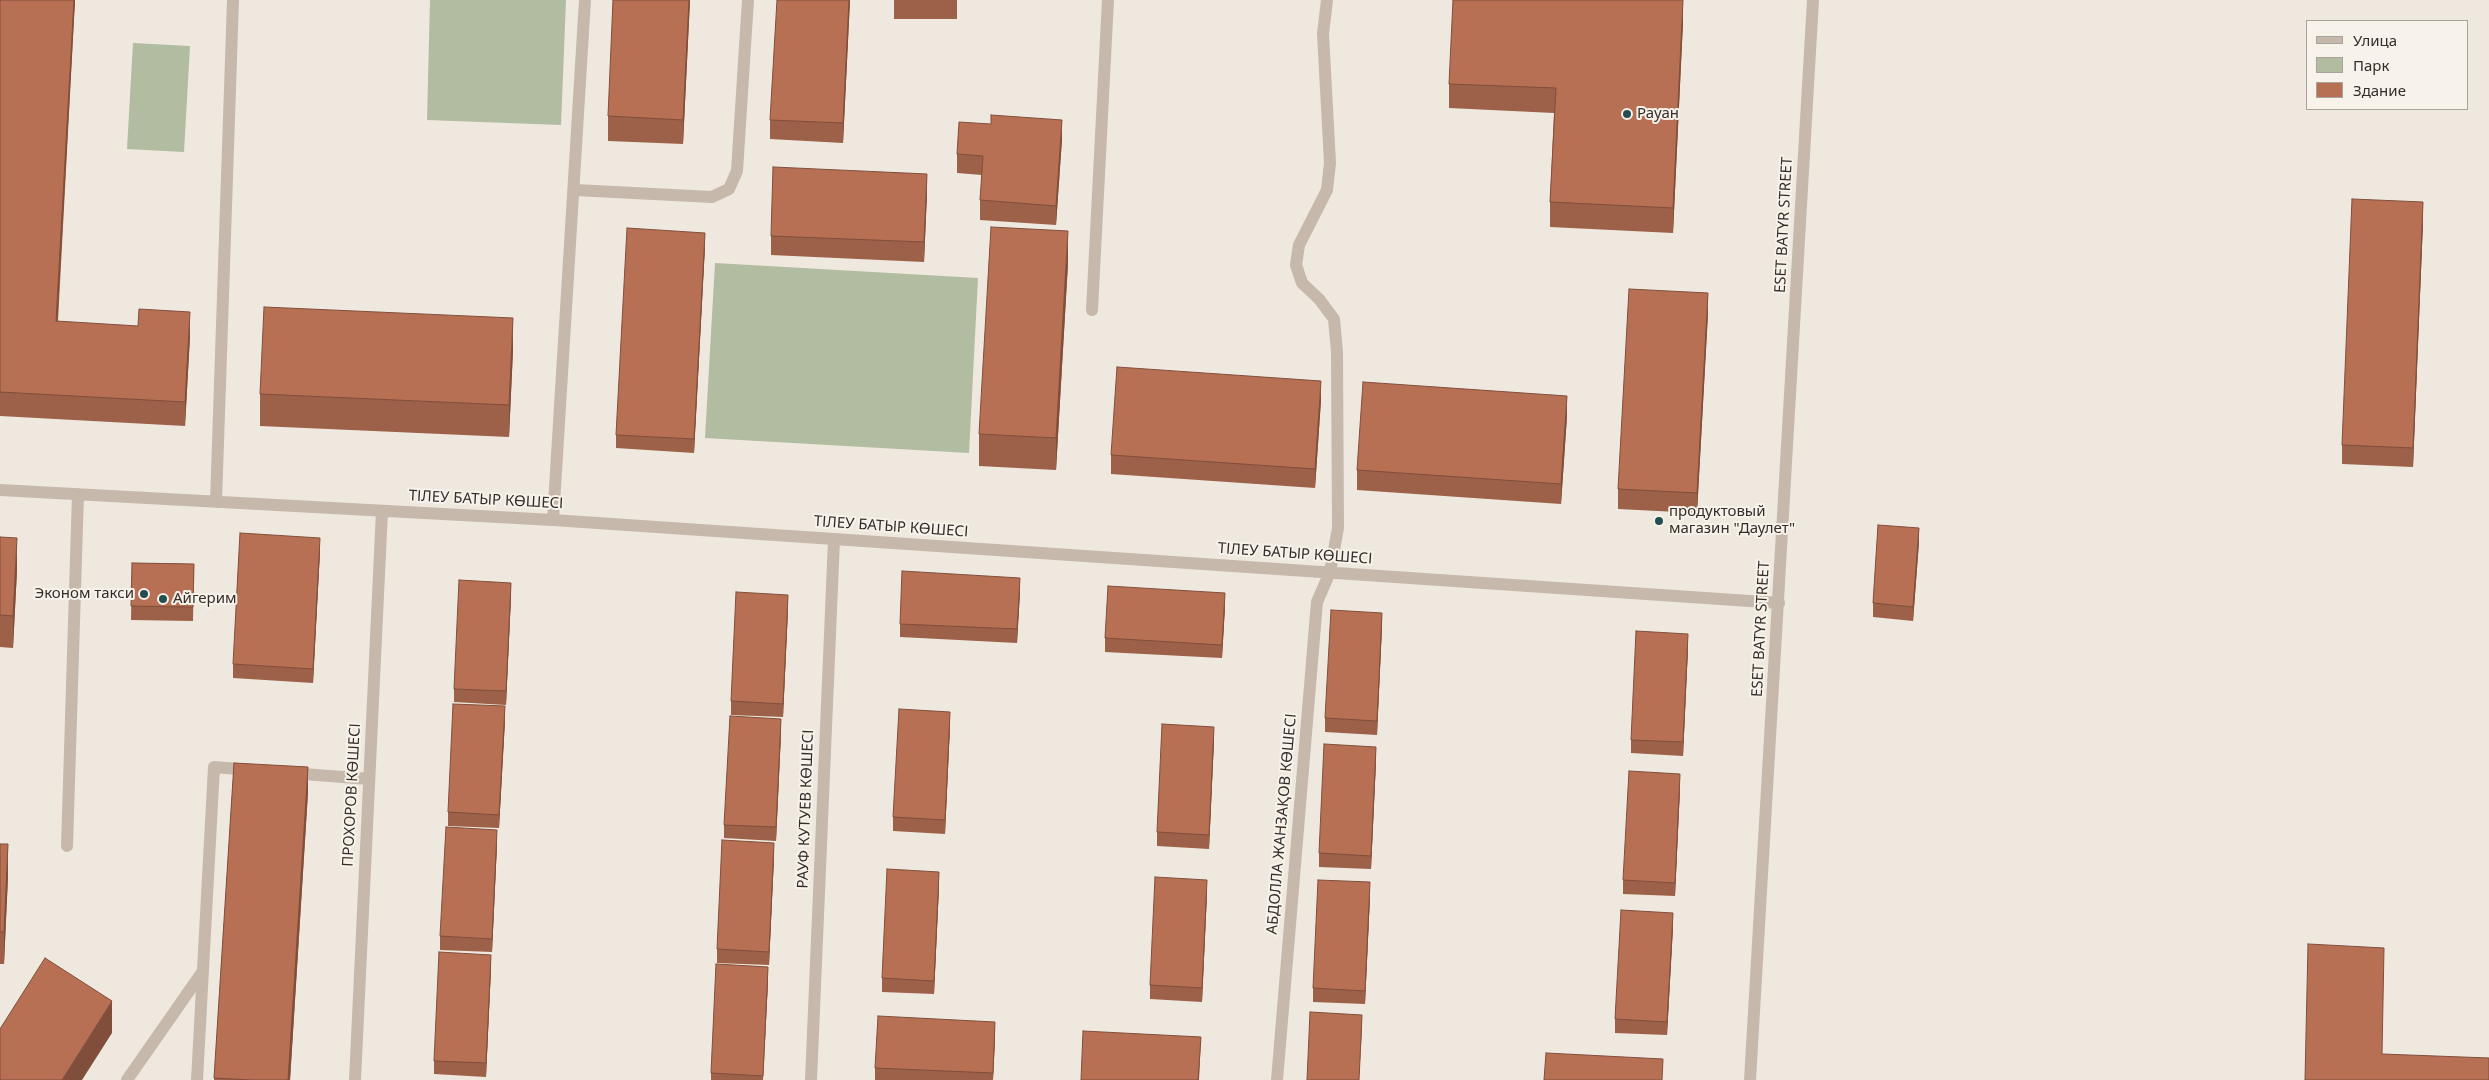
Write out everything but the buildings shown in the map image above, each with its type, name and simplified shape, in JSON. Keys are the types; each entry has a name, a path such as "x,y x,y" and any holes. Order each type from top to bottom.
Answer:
{"street":[{"path":"216,502 233,0"},
{"path":"553,520 585,0"},
{"path":"574,190 712,197 729,189 737,171 748,0"},
{"path":"1092,310 1108,0"},
{"name":"АБДОЛЛА ЖАНЗАҚОВ КӨШЕСІ","path":"1276,1080 1317,602 1330,572 1338,528 1337,352 1334,319 1319,299 1302,283 1296,265 1299,245 1327,190 1330,163 1323,34 1328,0"},
{"name":"ESET BATYR STREET","path":"1750,1080 1813,0"},
{"name":"ТІЛЕУ БАТЫР КӨШЕСІ","path":"0,490 553,520 1779,603"},
{"path":"67,846 78,494"},
{"name":"ПРОХОРОВ КӨШЕСІ","path":"354,1080 382,511"},
{"name":"РАУФ КУТУЕВ КӨШЕСІ","path":"811,1080 834,540"},
{"path":"197,1080 214,767 369,779"},
{"path":"127,1080 203,971"}],"green space":[{"path":"430,0 566,0 561,125 427,120"},
{"path":"133,43 190,46 184,152 127,149"},
{"path":"715,263 978,278 969,453 705,438"}],"place":[{"name":"Рауан","path":"1627,114"},
{"name":"продуктовый магазин \"Даулет\"","path":"1659,521"},
{"name":"Эконом такси","path":"144,594"},
{"name":"Айгерим","path":"163,599"}]}
